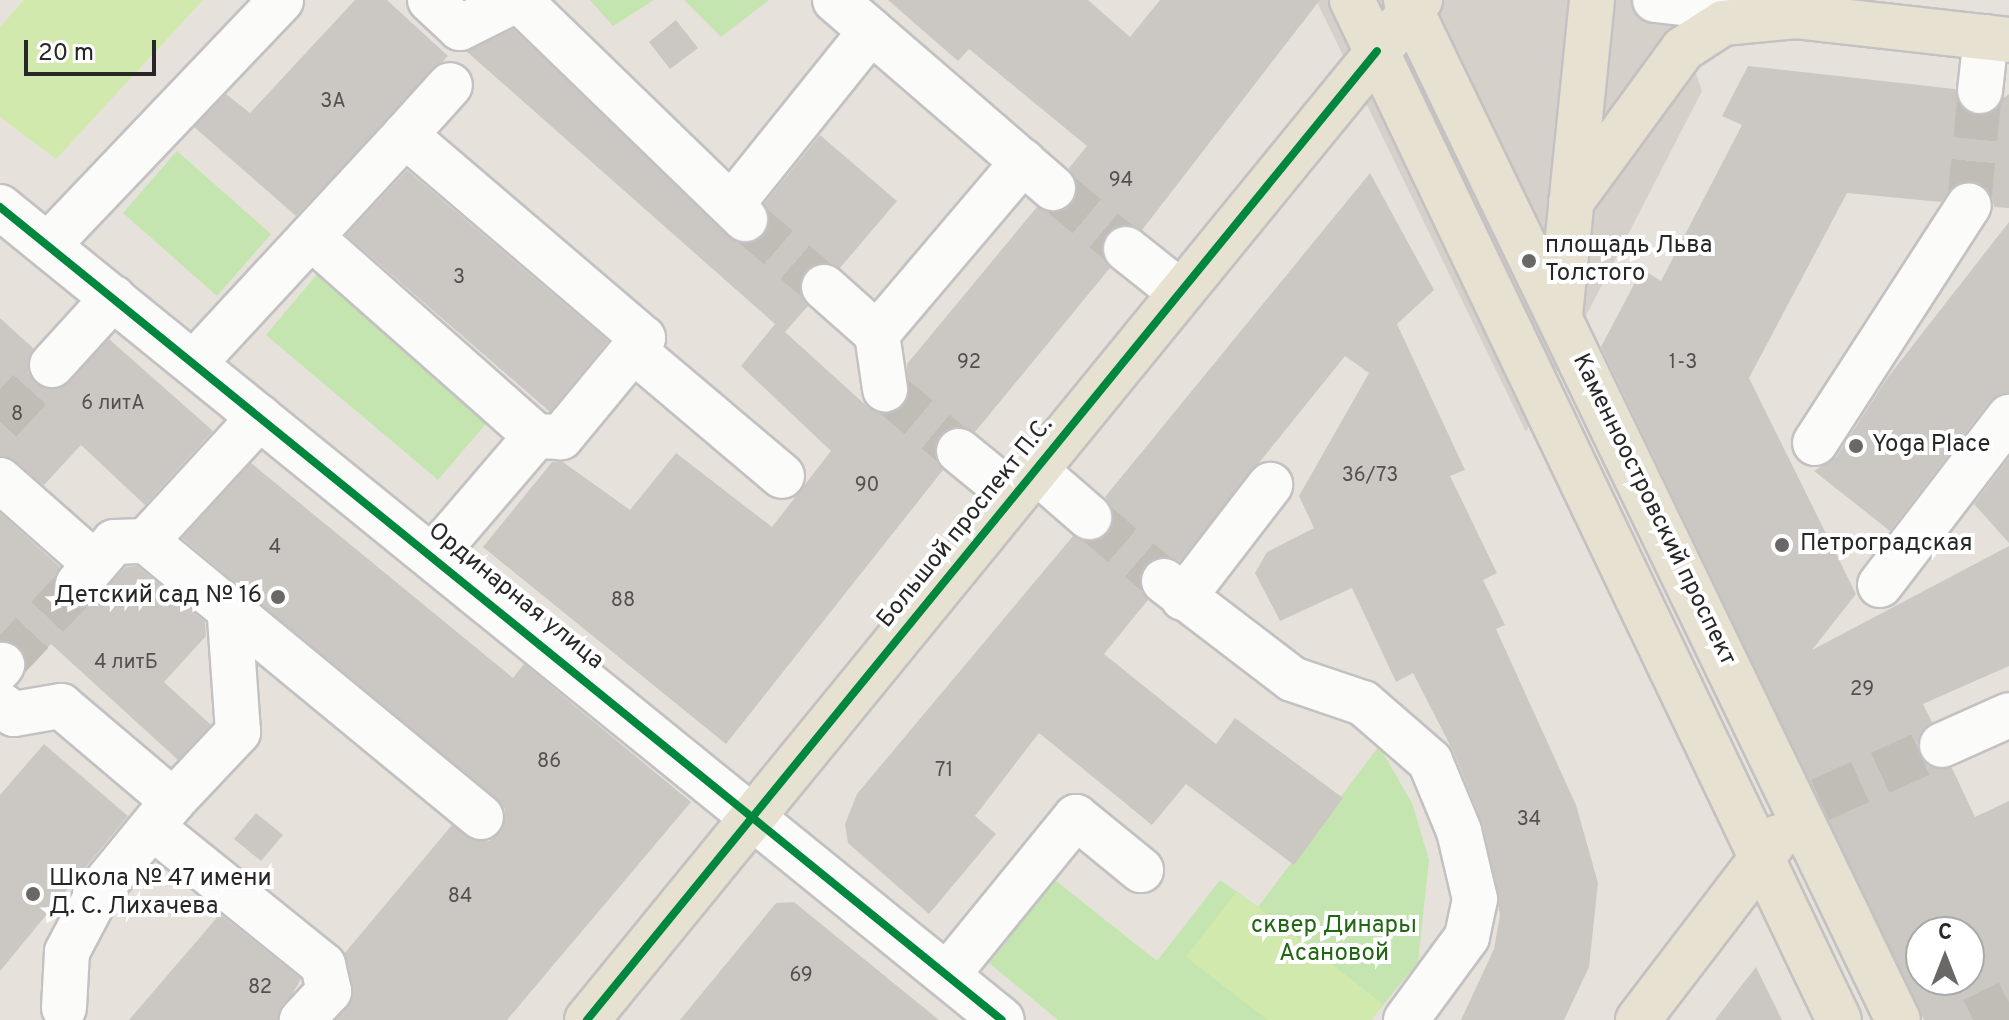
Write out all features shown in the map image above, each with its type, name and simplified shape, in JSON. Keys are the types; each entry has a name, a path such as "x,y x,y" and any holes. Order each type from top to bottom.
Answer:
{"main road":[{"name":"Каменноостровский проспект","path":"1352,0 1839,1020"},
{"name":"Каменноостровский проспект","path":"1413,4 1560,315 1808,806 1898,1020"},
{"name":"Большой проспект П.С.","path":"587,1020 1413,4"},
{"path":"1560,315 1589,7"},
{"path":"1571,202 1683,49 1704,32 1797,8 1997,39"},
{"path":"1638,1020 1761,859 1808,806"}],"street":[{"path":"48,245 281,0"},
{"path":"430,0 460,28 518,0 738,212 871,31"},
{"path":"835,0 1038,175 877,334"},
{"path":"1655,0 1797,8"},
{"path":"1980,91 1997,39"},
{"path":"194,363 450,85"},
{"path":"311,237 536,436 561,437 643,338 405,135"},
{"path":"1815,443 1969,205"},
{"name":"Ординарная улица","path":"0,207 754,815 1002,1020"},
{"path":"1126,249 1180,292"},
{"path":"824,287 877,334 885,389"},
{"path":"52,365 113,298"},
{"path":"633,350 782,476"},
{"path":"146,541 260,417"},
{"path":"1880,585 2009,417"},
{"path":"433,556 536,436"},
{"path":"959,451 1089,517"},
{"path":"0,480 86,573 114,542 146,541 230,617 481,817"},
{"path":"1270,485 1174,589 1292,679 1363,703 1430,761 1459,831 1475,899 1467,937 1406,1020"},
{"path":"64,1016 67,952 99,891 162,814 238,732 230,617"},
{"path":"1,679 14,714 61,706 162,814 323,965 329,991 302,1020"},
{"path":"1942,745 2009,715"},
{"path":"947,975 1076,817 1141,870"}],"green space":[{"path":"24,0 203,0 56,159 0,117 0,27"},
{"path":"590,0 654,0 613,26"},
{"path":"684,0 769,0 721,37"},
{"path":"177,151 271,234 217,296 123,213"},
{"path":"318,273 490,419 438,480 266,335"},
{"name":"сквер Динары Асановой","path":"1379,746 1412,803 1429,860 1418,962 1371,1020 1058,1020 989,963 1055,880 1157,961 1220,880 1258,907"},
{"path":"1237,891 1383,1004 1371,1020 1268,1020 1186,957"}],"shaded area":[{"name":"площадь Льва Толстого","path":"1316,0 1671,0 1702,91 1526,432"}],"building":[{"path":"355,0 387,0 448,56 296,216 194,127 226,94 250,113"},
{"path":"888,0 1088,0 1130,37 1160,0 1320,0 1142,230 1129,224 1107,233 1101,246 1110,268 975,432 951,427 939,436 935,459 943,470 726,744 483,547 552,462 563,462 630,510 676,453 772,527 831,451 741,366 775,324 466,51 513,29 738,243 763,236 769,224 764,204 820,135 897,201 840,268 817,263 805,271 800,294 808,306 785,332 870,409 888,414 908,398 907,364 1037,207 1060,212 1072,204 1077,181 1069,168 1087,146 969,49 958,61"},
{"path":"676,20 698,48 670,69 649,42"},
{"path":"1748,66 1955,89 1965,111 1978,116 2009,94 2009,208 1994,207 1991,193 1971,180 1957,183 1941,202 1847,193 1749,378 1856,594 1812,650 2009,546 2009,666 1923,704 1932,722 1917,743 1928,766 1952,768 1975,817 2009,801 2009,1020 1924,1020 1912,996 1985,996 1985,916 1905,916 1905,980 1601,347 1642,269 1661,281 1742,125 1722,116"},
{"path":"407,170 608,341 550,412 346,235"},
{"path":"1370,173 1434,290 1397,324 1465,470 1450,476 1497,573 1483,580 1505,625 1496,629 1576,805 1598,883 1589,967 1564,1020 1461,1020 1494,949 1500,915 1483,825 1453,751 1413,673 1396,682 1352,588 1280,621 1255,573 1267,552 1314,528 1299,496 1369,373 1345,356 1180,561 1166,556 1145,565 1139,579 1148,600 1104,654 1216,744 1235,718 1343,798 1294,865 1186,784 1152,825 1039,733 975,816 996,834 929,914 848,843 845,824 857,794 1073,536 1096,541 1108,533 1113,510 1105,497"},
{"path":"2009,222 2009,393 1989,402 1890,531 1814,471 1836,457 1888,377"},
{"path":"0,318 33,348 28,372 36,384 60,388 109,339 213,431 145,505 81,445 44,485 0,456"},
{"path":"2009,458 2009,543 1974,504"},
{"path":"251,463 513,678 524,664 691,802 507,1020 336,1020 353,997 344,954 452,825 476,841 489,841 501,832 505,809 182,538"},
{"path":"0,513 60,567 53,580 62,603 87,607 126,567 137,566 205,622 206,636 164,682 211,725 178,760 51,644 26,670 16,645 0,641"},
{"name":"Школа № 47 имени Д. С. Лихачева","path":"44,744 128,816 0,971 0,795"},
{"path":"256,813 283,835 261,861 234,839"},
{"path":"794,902 939,1020 680,1020 776,903"},
{"path":"220,914 301,979 278,1020 129,1020"},
{"path":"1756,967 1782,1020 1715,1020 1738,990"}],"tunnel":[{"path":"1969,205 1980,91"},
{"path":"1053,188 1126,249"},
{"path":"745,219 824,287"},
{"path":"0,422 52,365"},
{"path":"885,389 959,451"},
{"path":"1089,517 1164,581"},
{"path":"2,665 78,584"},
{"path":"1820,800 1942,745"},
{"path":"1973,1020 2009,1002"}],"cycle path":[{"path":"587,1020 1377,51"},
{"path":"0,207 1002,1020"}],"place":[{"name":"площадь Льва Толстого","path":"1529,261"},
{"name":"Yoga Place","path":"1856,446"},
{"name":"Петроградская","path":"1782,545"},
{"name":"Детский сад № 16","path":"278,597"},
{"name":"Школа № 47 имени Д. С. Лихачева","path":"33,894"}]}
